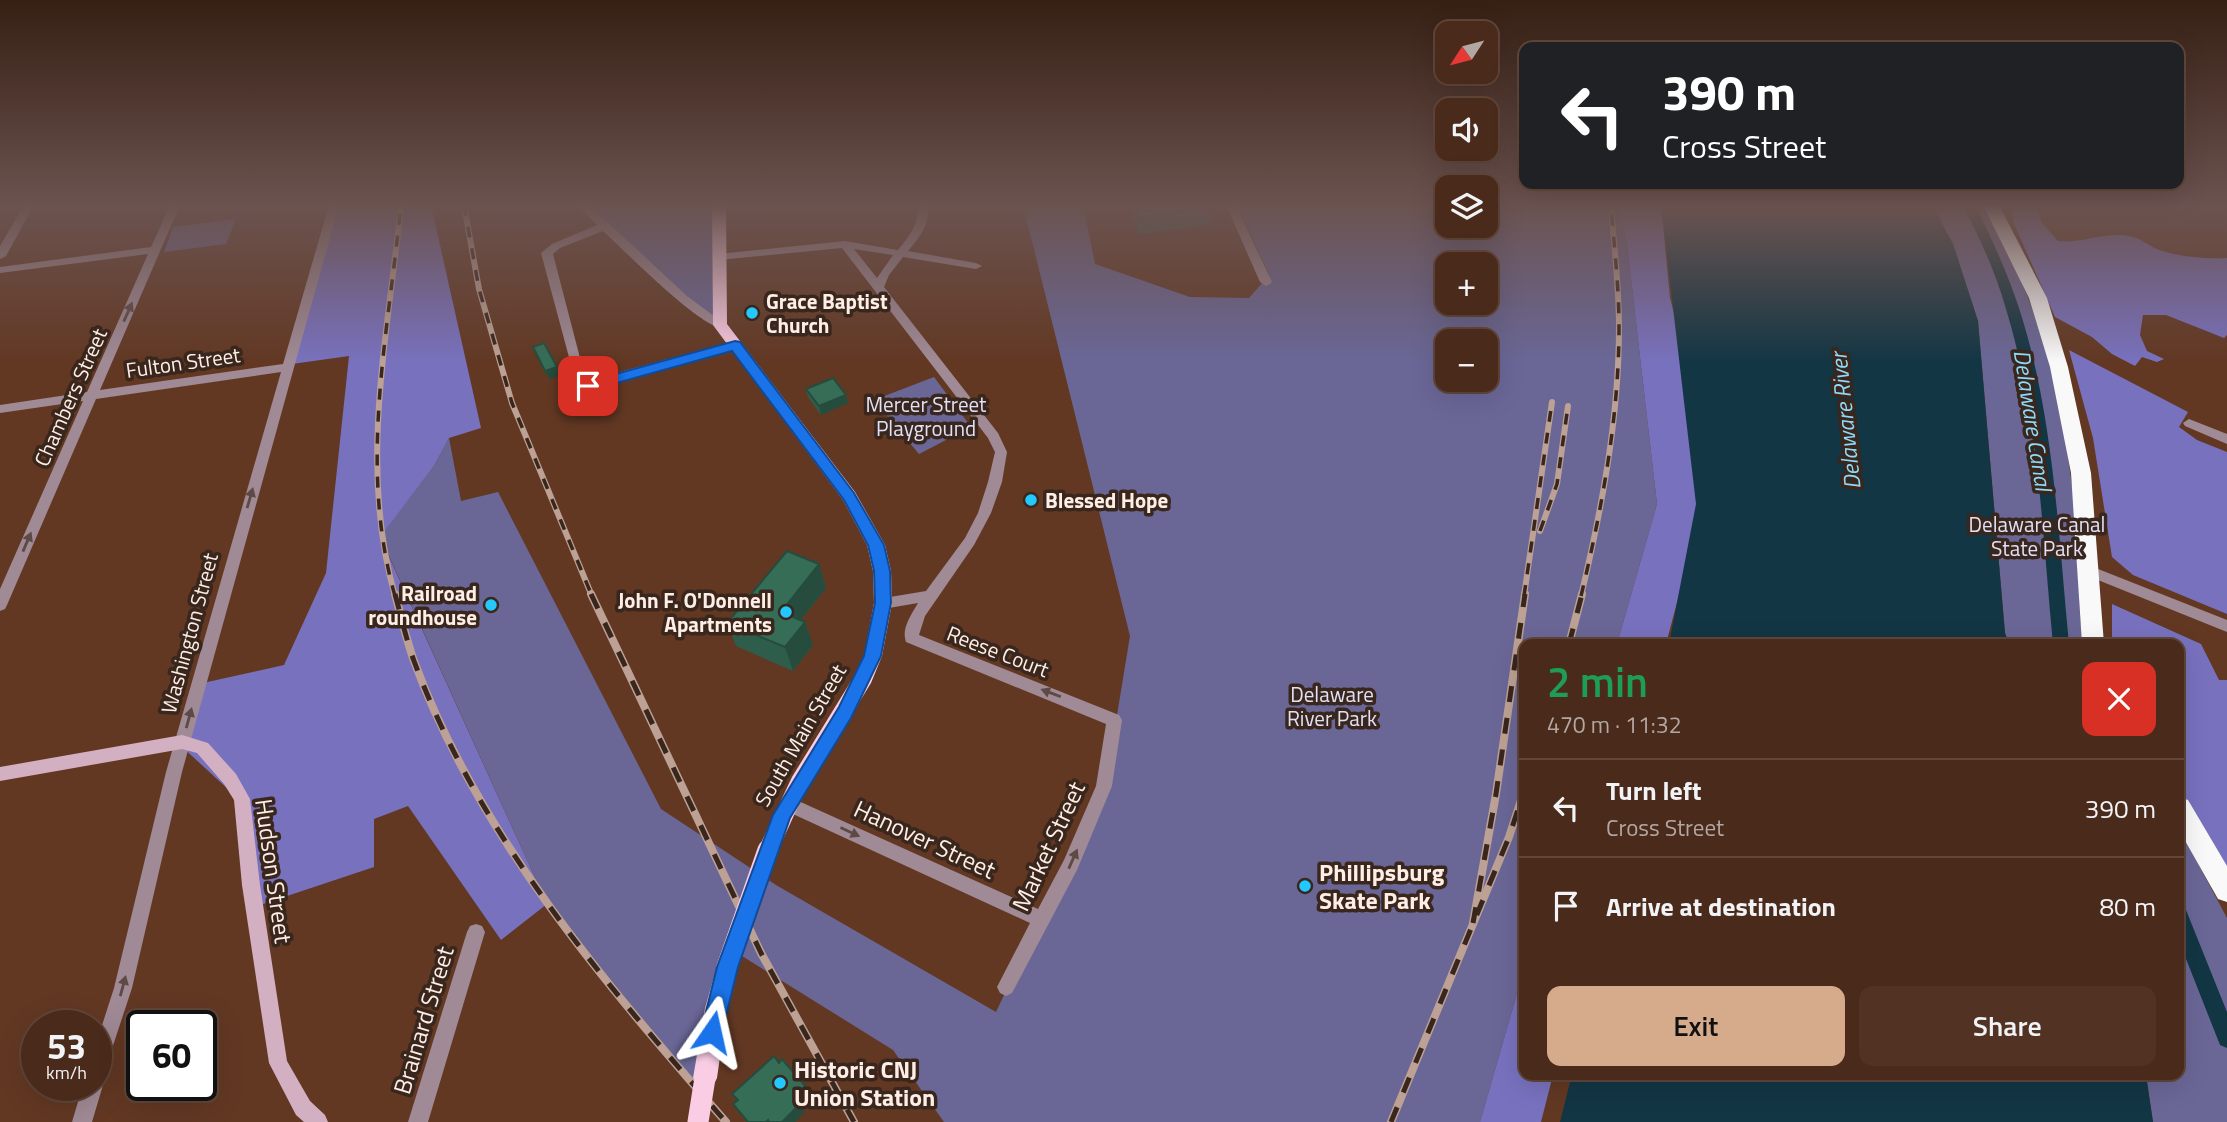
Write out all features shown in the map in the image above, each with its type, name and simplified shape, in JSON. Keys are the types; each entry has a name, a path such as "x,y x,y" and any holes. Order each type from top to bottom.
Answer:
{"highway":[{"path":"2017,257 2038,298 2059,367 2081,473 2093,639"},
{"path":"2184,817 2227,890"}],"main road":[{"path":"718,257 720,325"},
{"name":"South Main Street","path":"698,1122 716,1008 727,967 768,850 788,804 864,677 873,656 883,603 882,571 876,545 863,521 835,477 720,325"}],"street":[{"path":"0,270 99,257"},
{"name":"Chambers Street","path":"0,605 153,257"},
{"name":"Washington Street","path":"112,1023 123,988 182,742 319,257"},
{"path":"549,257 581,384 588,386 735,345"},
{"path":"639,257 683,299 720,325"},
{"path":"856,257 993,436 1001,452 977,528 930,596 883,603"},
{"path":"879,286 885,272 897,257"},
{"path":"926,257 976,266"},
{"path":"1255,257 1266,282"},
{"name":"Fulton Street","path":"0,409 289,367"},
{"path":"2189,423 2227,439"},
{"path":"2088,570 2227,626"},
{"name":"Reese Court","path":"930,596 910,633 915,641 1114,720"},
{"name":"Market Street","path":"1006,987 1071,864 1104,786 1114,720"},
{"path":"0,774 182,742"},
{"name":"Hudson Street","path":"182,742 202,748 230,779 242,799 251,885 275,1052 289,1087 317,1122"},
{"name":"Hanover Street","path":"788,804 1042,920"},
{"name":"Brainard Street","path":"418,1122 476,932"},
{"path":"82,1122 88,1101"}],"green space":[{"path":"642,257 720,257 720,325"},
{"name":"Delaware River Park","path":"1036,257 1094,257 1095,264 1190,297 1249,298 1269,275 1261,257 1435,257 1435,315 1498,315 1498,257 1629,257 1657,504 1618,639 1519,639 1519,986 1480,1122 944,1122 893,1050 734,951 697,1086 547,904 380,536 434,466 449,438 461,501 498,492 661,809 776,885 996,1012 1107,776 1130,636"},
{"name":"Delaware Canal State Park","path":"1957,257 2010,257 2043,341 2062,418 2077,536 2083,639 2007,639 2005,633 1978,321"},
{"name":"Mercer Street Playground","path":"934,377 971,427 919,454 874,400"},
{"path":"2184,837 2227,918 2227,1122 2153,1122 2147,1080 2184,1080"}],"shaded area":[{"path":"323,257 443,257 481,428 449,438 434,466 380,537 547,904 501,940 408,806 374,819 374,867 254,907 242,802 179,744 194,685 284,665 326,573 349,356 292,364"},
{"path":"1629,257 1666,257 1670,298 1714,463 1667,639 1618,639 1657,504"},
{"path":"2029,257 2227,258 2227,335 2224,338 2166,315 2143,315 2140,335 2147,351 2164,359 2157,362 2142,357 2135,366 2112,354 2092,337 2055,317"},
{"path":"2069,350 2188,412 2179,427 2197,440 2227,452 2227,614 2133,575 2112,557 2093,438"},
{"path":"2112,604 2201,644 2219,680 2227,680 2227,869 2184,799 2184,639 2112,639"},
{"path":"1519,986 1519,1080 1552,1080 1541,1122 1480,1122"}],"water":[{"name":"Delaware River","path":"1667,257 1957,257 1978,321 2007,639 1670,639 1696,504"},
{"path":"1570,1080 2147,1080 2153,1122 1560,1122"}],"building":[{"path":"544,343 557,367 545,371 533,347"},
{"path":"833,378 846,395 819,406 806,389"},
{"path":"787,551 819,564 781,612 805,622 785,647 727,623"},
{"name":"Historic CNJ Union Station","path":"774,1056 779,1063 782,1059 806,1087 794,1097 800,1104 782,1122 748,1122 733,1104 738,1100 732,1094"}],"waterway":[{"name":"Delaware Canal","path":"1994,257 2013,309 2037,419 2061,639"},
{"name":"Delaware Canal","path":"2184,930 2227,1038"}],"railway":[{"path":"395,257 379,401 377,450 384,547 395,596"},
{"path":"473,257 479,289 512,403 592,596"},
{"path":"1581,596 1596,530 1613,429 1619,312 1615,257"},
{"path":"1524,596 1552,402"},
{"path":"1540,531 1557,484 1568,406"},
{"path":"395,594 414,661 441,726 473,788 509,847 591,961 726,1122"},
{"path":"591,594 761,953 854,1122"},
{"path":"1473,923 1496,794 1525,594"},
{"path":"1570,639 1582,594"},
{"path":"1391,1122 1509,837 1519,806"}],"place":[{"name":"Grace Baptist Church","path":"752,313"},
{"name":"Blessed Hope","path":"1031,500"},
{"name":"Railroad roundhouse","path":"491,605"},
{"name":"John F. O'Donnell Apartments","path":"786,612"},
{"name":"Phillipsburg Skate Park","path":"1305,886"},
{"name":"Historic CNJ Union Station","path":"780,1083"}],"route":[{"path":"588,386 735,345 849,496 876,545 882,571 883,603 873,656 845,712 799,783 782,815 727,967 712,1032"}]}
